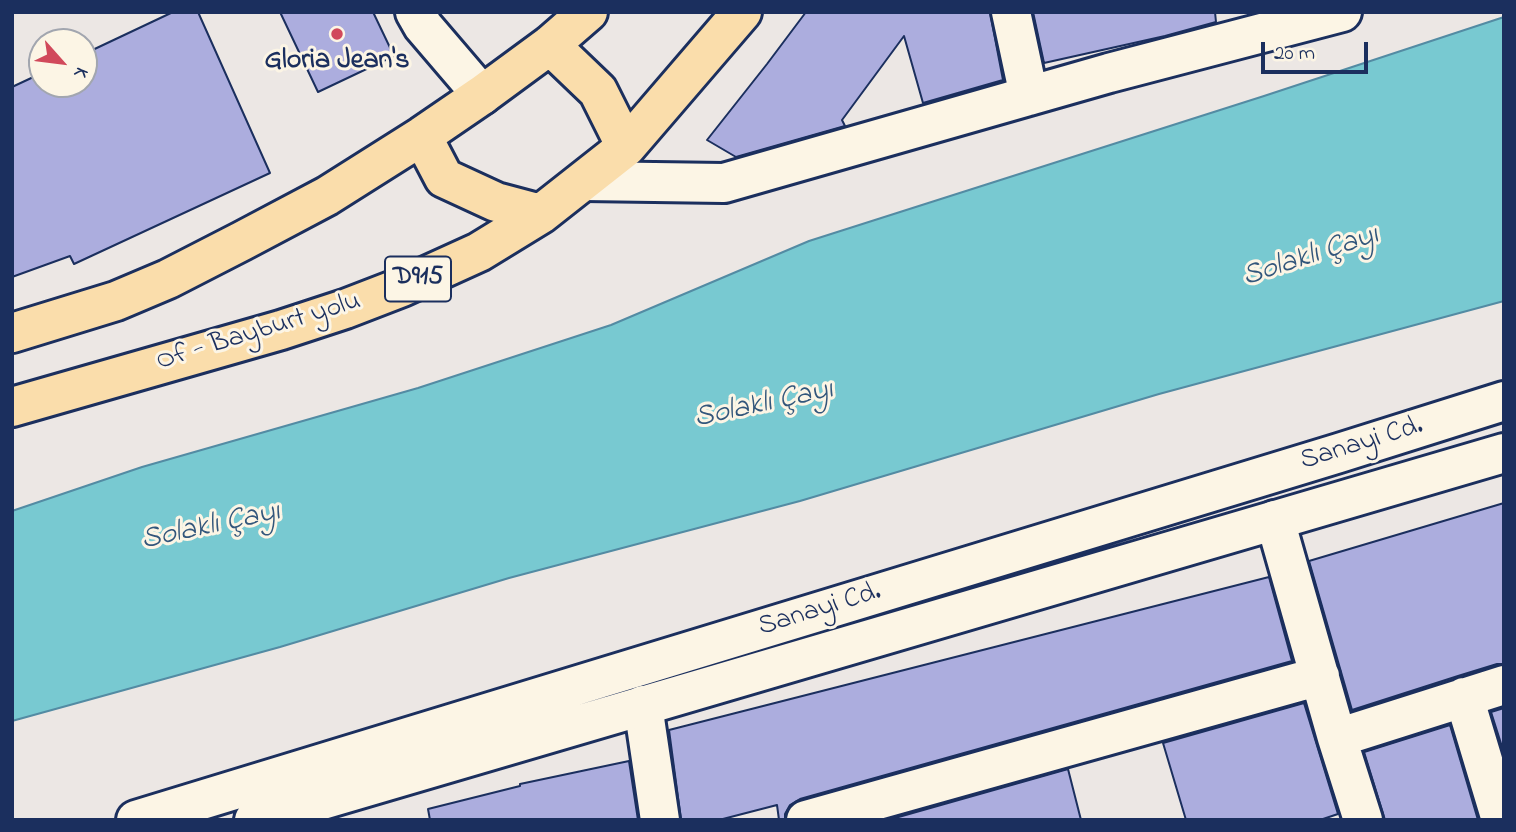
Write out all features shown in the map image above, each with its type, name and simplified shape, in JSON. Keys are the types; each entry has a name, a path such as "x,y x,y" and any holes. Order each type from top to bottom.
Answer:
{"highway":[{"path":"12,333 116,301 168,279 327,195 482,95 550,45 588,12"},
{"name":"Of - Bayburt yolu","path":"12,407 345,309 479,252 541,214 626,146 742,12"},
{"path":"550,45 598,91 626,146"},
{"path":"422,135 444,178 496,202 541,214"}],"street":[{"path":"415,12 423,26 482,95"},
{"path":"1011,12 1029,96"},
{"path":"584,181 724,183 1122,69 1342,12"},
{"name":"Sanayi Cd.","path":"136,820 1504,401"},
{"name":"Sanayi Cd.","path":"254,820 1504,453"},
{"path":"1275,520 1363,820"},
{"path":"806,820 1320,676"},
{"path":"1337,738 1504,685"},
{"path":"1464,697 1502,820"},
{"path":"643,705 660,820"}],"water":[{"name":"Solaklı Çayı","path":"1504,17 1504,301 1159,394 800,501 509,578 280,647 12,721 12,511 142,467 418,388 611,325 809,241"}],"building":[{"path":"173,12 198,12 270,173 74,264 70,256 12,277 12,87 28,80 28,98 98,98 98,47"},
{"name":"Gloria Jean's","path":"280,12 373,12 394,56 318,92"},
{"path":"806,12 990,12 1003,80 923,103 904,36 842,120 845,126 736,157 707,140"},
{"path":"1033,12 1215,12 1216,22 1044,63"},
{"path":"1504,503 1504,664 1352,710 1309,561"},
{"path":"1269,577 1292,661 800,799 790,805 785,820 779,820 777,805 719,820 681,820 669,730"},
{"path":"1304,703 1338,814 1320,820 1186,820 1163,743"},
{"path":"1504,708 1504,753 1491,712"},
{"path":"1450,725 1478,820 1385,820 1364,752"},
{"path":"629,761 638,820 430,820 428,809 520,784"},
{"path":"1068,769 1081,820 888,820"}],"place":[{"name":"Gloria Jean's","path":"337,34"}]}
